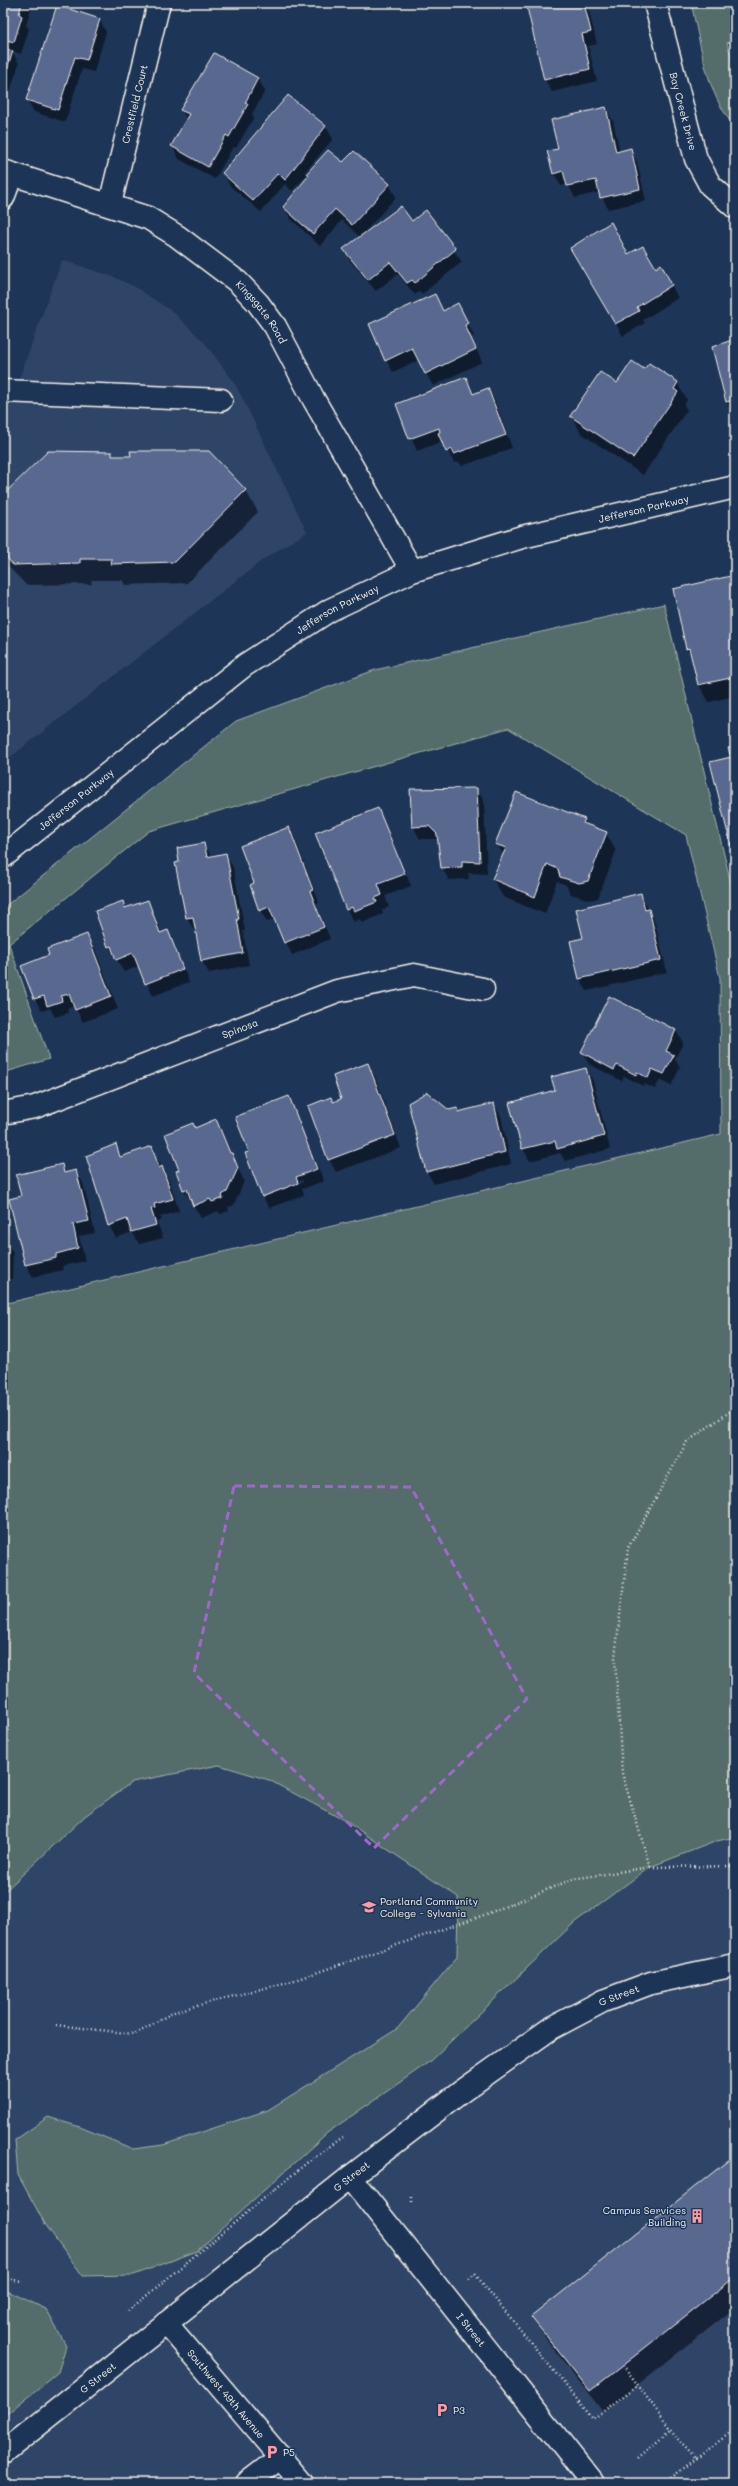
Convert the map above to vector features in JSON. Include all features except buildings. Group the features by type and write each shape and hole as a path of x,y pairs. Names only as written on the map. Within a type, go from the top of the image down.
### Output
{"street":[{"name":"Crestfield Court","path":"110,204 160,3"},
{"name":"Bay Creek Drive","path":"655,3 696,159 710,185 735,206"},
{"name":"Kingsgate Road","path":"7,173 88,200 110,204 148,218 177,236 238,282 258,303 275,326 314,400 412,571"},
{"path":"3,198 7,173"},
{"path":"3,391 221,400"},
{"name":"Jefferson Parkway","path":"3,857 245,665 330,610 412,571 522,537 735,487"},
{"name":"Spinosa","path":"3,1113 35,1106 337,991 414,975 483,989"},
{"name":"G Street","path":"3,2453 350,2177 461,2092 550,2029 603,2001 651,1983 735,1965"},
{"name":"I Street","path":"350,2177 593,2483"},
{"name":"Southwest 49th Avenue","path":"166,2323 302,2483"},
{"path":"247,2483 281,2457"}],"path":[{"path":"650,1867 622,1773 615,1657 628,1548 687,1442 735,1408"},
{"path":"56,2025 134,2034 176,2011 292,1981 484,1915 573,1879 650,1867 730,1866 735,1875"},
{"path":"128,2311 309,2161 343,2138"},
{"path":"412,2197 412,2209"},
{"path":"466,2281 475,2274 593,2418 638,2385"},
{"path":"3,2278 23,2281"},
{"path":"623,2365 671,2429 696,2459"},
{"path":"638,2457 671,2429"},
{"path":"656,2483 667,2481 735,2429"}],"highlighted area":[{"path":"234,1486 411,1487 527,1699 374,1848 194,1673"}],"shaded area":[{"path":"62,260 114,277 135,287 173,312 204,342 232,379 243,399 307,532 264,559 3,763 3,412 20,376"},
{"name":"Portland Community College - Sylvania","path":"735,1142 735,2483 3,2483 3,1332"}],"green space":[{"path":"691,3 735,3 735,40 727,43 735,69 735,127 717,100 711,84"},
{"path":"664,604 735,900 735,1837 717,1841 650,1867 575,1922 429,2062 327,2133 197,2251 134,2275 83,2276 45,2224 18,2175 15,2140 48,2117 80,2127 133,2149 163,2145 268,2110 397,2029 457,1957 458,1897 347,1822 269,1780 219,1765 132,1782 85,1816 3,1893 3,1304 721,1134 720,978 686,835 508,728 149,831 9,944 49,1059 3,1073 3,908 236,721 375,670"},
{"path":"3,2289 46,2309 66,2346 58,2372 3,2417"}],"place":[{"name":"Portland Community College - Sylvania","path":"369,1907"},
{"name":"Campus Services Building","path":"697,2216"},
{"name":"P3","path":"442,2410"},
{"name":"P5","path":"272,2452"}]}
